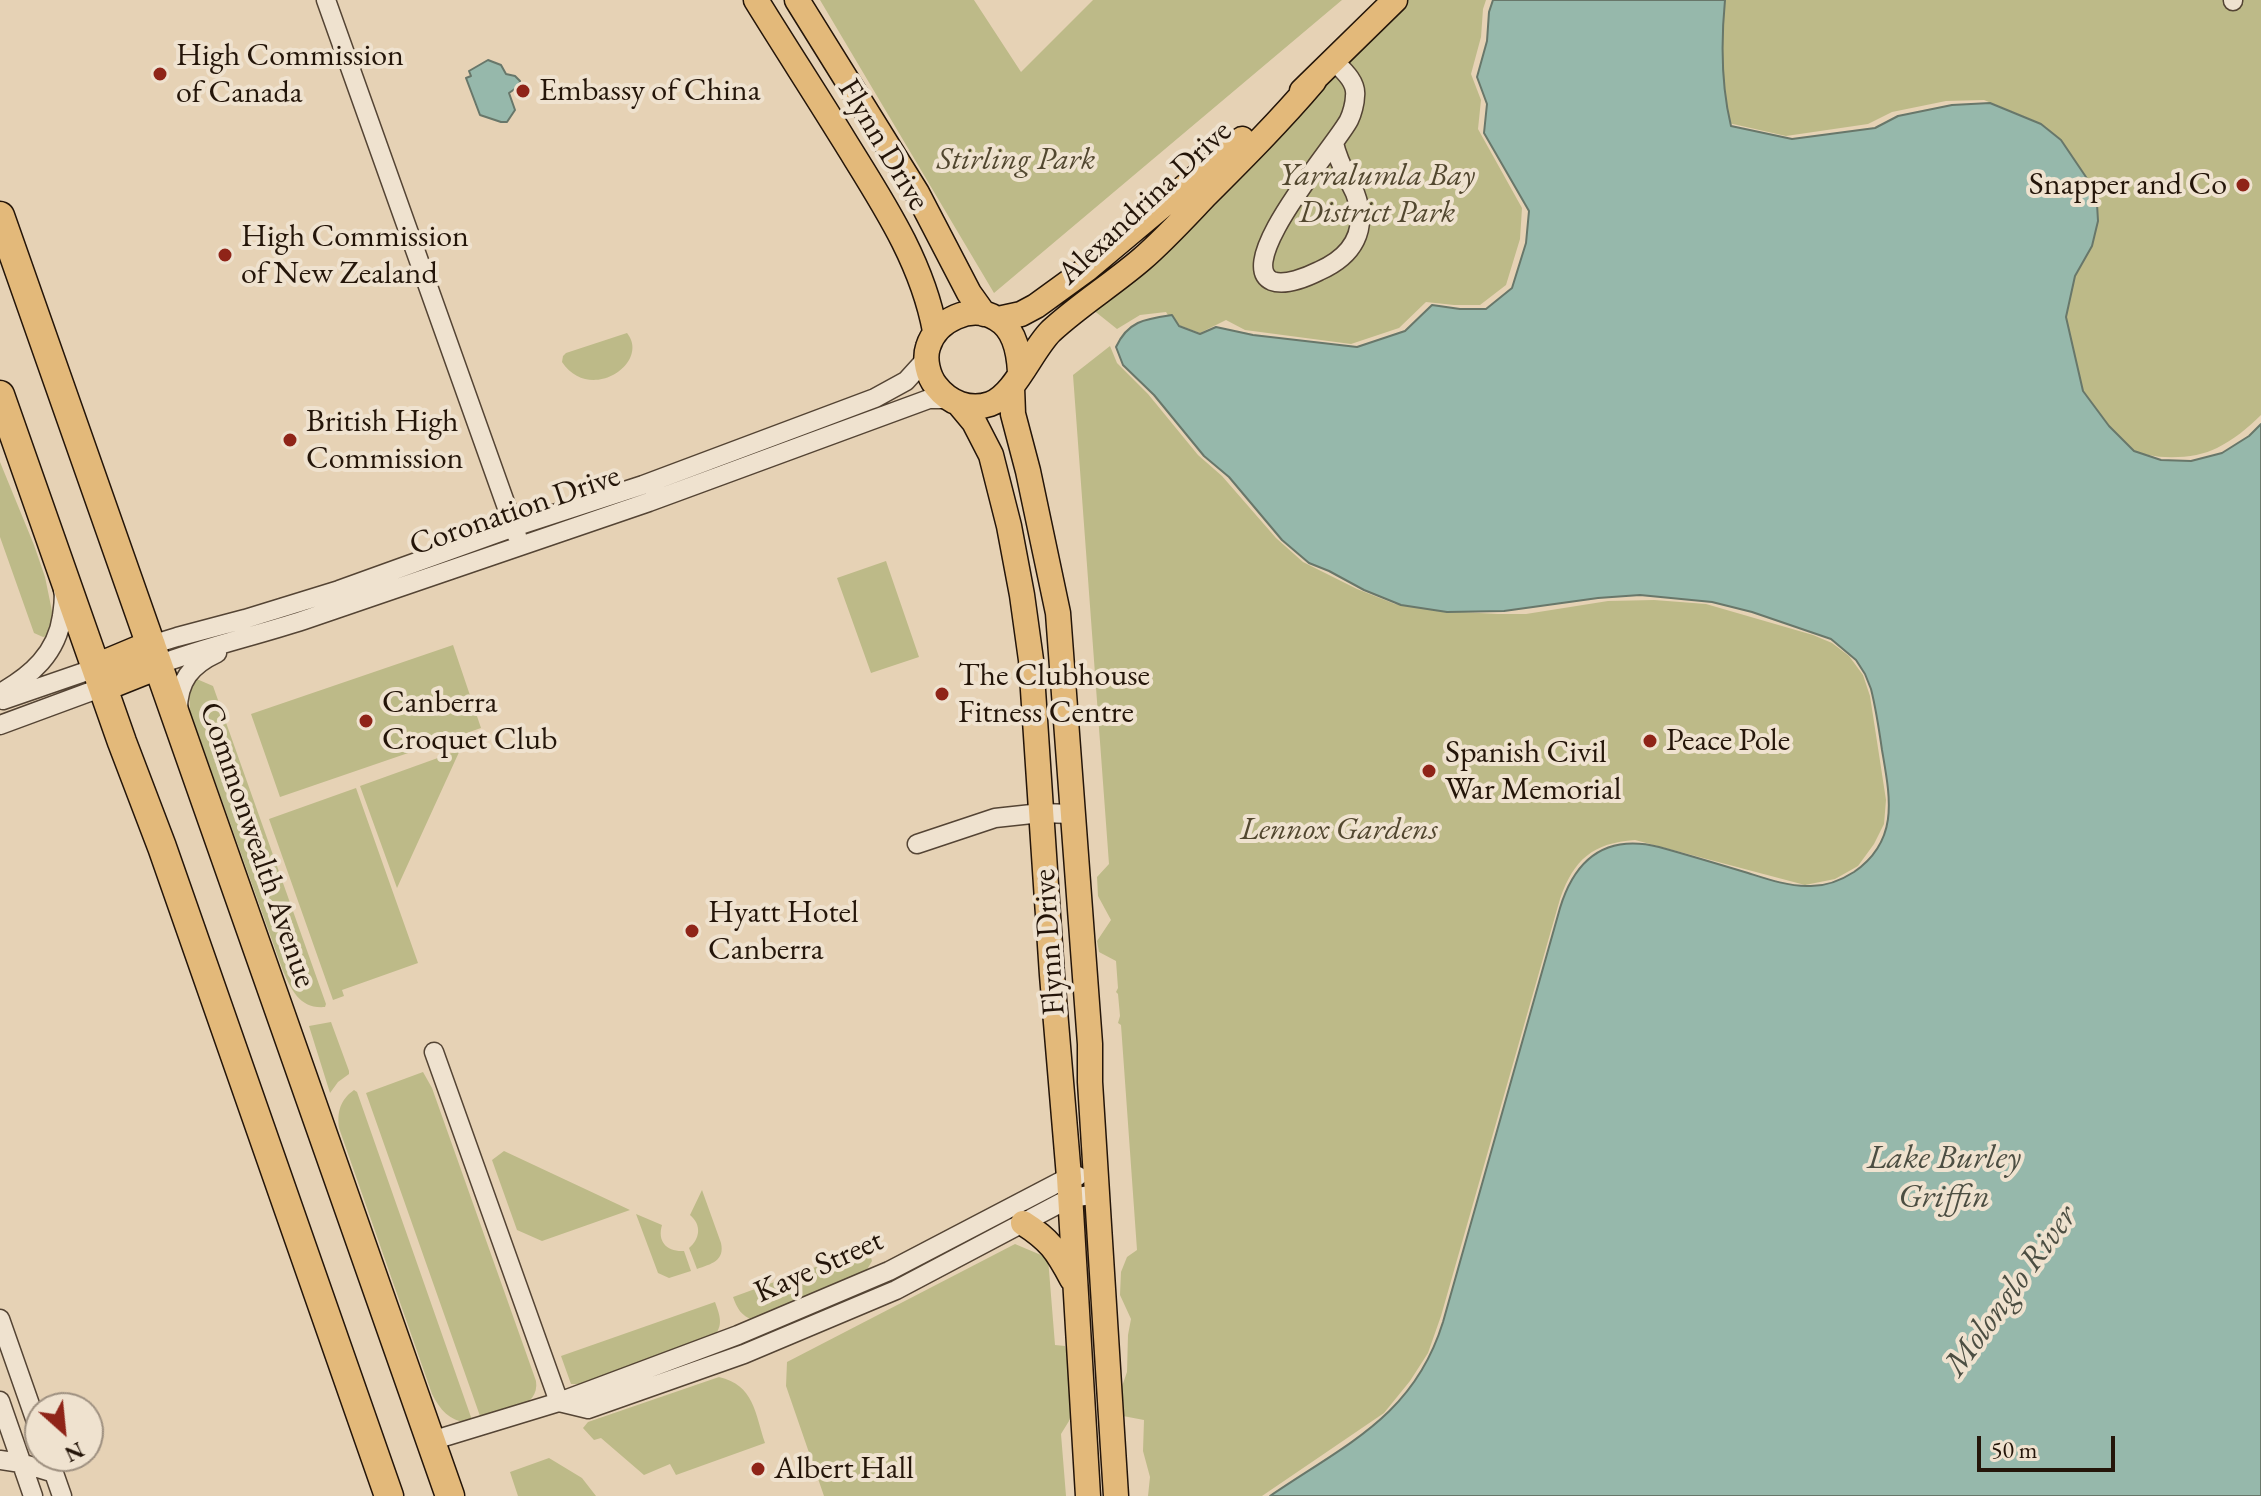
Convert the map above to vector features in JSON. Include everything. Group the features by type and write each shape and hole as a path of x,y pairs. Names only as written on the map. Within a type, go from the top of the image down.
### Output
{"highway":[{"name":"Commonwealth Avenue","path":"0,216 450,1496"},
{"path":"0,395 389,1496"},
{"name":"Coronation Drive","path":"100,678 154,655"}],"main road":[{"name":"Flynn Drive","path":"756,0 884,203 922,278 935,331"},
{"name":"Flynn Drive","path":"797,0 917,193 964,283 991,317"},
{"name":"Alexandrina Drive","path":"1016,380 1053,330 1143,259 1395,0"},
{"name":"Alexandrina Drive","path":"991,317 1021,314 1087,269 1314,81"},
{"path":"971,313 991,317 1015,342 1019,355 1016,380 1000,399 988,405 974,407 953,401 935,385 926,359 935,331 956,317 971,313"},
{"name":"Flynn Drive","path":"1016,380 1013,414 1058,613 1090,1044 1116,1496"},
{"name":"Flynn Drive","path":"953,401 974,422 991,455 1009,526 1031,660 1088,1496"},
{"path":"1062,1083 1090,1082"},
{"path":"1023,1223 1045,1237 1059,1254 1075,1284"}],"street":[{"path":"326,0 517,536"},
{"path":"1334,61 1347,73 1356,93 1349,119 1290,202 1267,248 1263,270 1274,282 1286,282 1337,262 1353,246 1361,231 1356,196 1337,159 1334,143"},
{"name":"Coronation Drive","path":"154,655 189,653 252,637 517,536 875,398 906,381 926,359"},
{"name":"Coronation Drive","path":"154,655 295,604 517,536 649,502 929,399 953,401"},
{"path":"0,693 36,668 48,656 57,636 64,597 54,549"},
{"path":"178,722 178,696 190,672 211,655 252,637"},
{"path":"0,700 100,678"},
{"path":"0,725 100,678"},
{"path":"917,844 995,818 1041,813 1072,814"},
{"path":"434,1052 559,1402"},
{"name":"Kaye Street","path":"431,1441 559,1402 738,1335 889,1271 1069,1188 1097,1184"},
{"name":"Kaye Street","path":"559,1402 588,1409 744,1354 896,1290 1023,1223 1069,1188"},
{"path":"0,1319 26,1392"},
{"path":"0,1401 33,1496"},
{"path":"0,1460 24,1463"},
{"path":"54,1472 62,1496"}],"green space":[{"name":"Stirling Park","path":"820,0 974,0 1021,72 1093,0 1342,0 994,293"},
{"name":"Yarralumla Bay District Park","path":"1406,0 1486,0 1481,37 1471,74 1481,100 1478,129 1522,208 1520,239 1506,285 1480,305 1426,302 1399,328 1351,344 1245,330 1226,320 1200,333 1173,323 1166,312 1140,315 1117,329 1092,309"},
{"path":"1718,0 2261,0 2261,415 2229,441 2196,455 2159,457 2127,447 2085,400 2068,362 2055,137 2035,121 1984,100 1946,101 1892,112 1868,124 1786,136 1724,122"},
{"path":"627,333 632,345 631,356 614,374 601,379 587,379 574,374 562,362 566,353"},
{"name":"Lennox Gardens","path":"1110,346 1117,363 1276,538 1303,562 1357,589 1395,604 1441,611 1498,614 1526,614 1608,601 1654,600 1706,604 1832,643 1849,656 1863,675 1870,696 1886,800 1884,824 1874,844 1858,866 1835,879 1805,885 1635,840 1597,849 1579,864 1560,899 1428,1353 1384,1413 1262,1496 1148,1496 1150,1477 1143,1451 1144,1420 1123,1416 1119,1395 1127,1372 1131,1319 1120,1295 1121,1272 1127,1257 1137,1250 1121,1025 1118,1023 1116,961 1099,952 1097,941 1111,920 1098,896 1097,877 1109,864 1073,375"},
{"path":"0,462 45,577 53,616 48,636 34,633 0,537"},
{"path":"886,561 919,657 871,673 837,578"},
{"name":"Canberra Croquet Club","path":"453,645 481,728 280,797 251,714"},
{"path":"192,677 213,686 325,1007 303,1002 283,971 190,711"},
{"path":"460,750 397,888 360,786"},
{"path":"356,788 418,963 342,990 344,996 333,1000 269,819"},
{"path":"331,1022 349,1074 330,1093 309,1026"},
{"path":"423,1072 432,1088 536,1381 536,1390 526,1403 510,1412 483,1420 366,1093"},
{"path":"354,1090 472,1420 467,1423 446,1413 432,1394 339,1128 340,1107"},
{"path":"504,1151 630,1210 542,1241 517,1230 492,1160"},
{"path":"702,1190 722,1249 716,1261 697,1269 689,1248 697,1236 698,1227 690,1215"},
{"path":"636,1214 662,1225 662,1241 668,1248 684,1251 691,1271 669,1278 658,1273"},
{"path":"1015,1244 1048,1258 1055,1345 1065,1346 1078,1394 1061,1434 1066,1496 824,1496 786,1386 787,1362"},
{"path":"868,1248 872,1261 865,1273 753,1320 736,1305 733,1297"},
{"path":"715,1302 720,1325 713,1337 586,1384 571,1384 561,1356"},
{"name":"Albert Hall","path":"719,1377 740,1386 746,1393 765,1443 676,1475 670,1464 644,1475 601,1438 594,1440 583,1428 588,1422"},
{"path":"549,1458 582,1478 596,1496 518,1496 510,1472"}],"water":[{"name":"Lake Burley Griffin","path":"1493,0 1725,0 1723,63 1731,126 1792,139 1875,128 1898,116 1952,105 1990,103 2041,124 2061,140 2086,177 2097,204 2098,221 2092,246 2075,276 2066,317 2083,391 2109,426 2134,451 2161,460 2191,461 2222,453 2249,436 2261,424 2261,1496 1270,1496 1374,1425 1396,1405 1430,1354 1443,1322 1560,908 1574,876 1584,864 1608,848 1640,844 1777,882 1820,886 1849,875 1869,859 1879,846 1888,817 1887,784 1871,689 1856,660 1831,639 1712,602 1640,595 1504,611 1447,612 1401,605 1309,563 1282,540 1229,477 1204,456 1154,395 1123,365 1116,347 1121,338 1138,323 1154,318 1172,315 1179,326 1200,334 1216,327 1253,335 1357,347 1405,331 1432,305 1486,309 1512,288 1526,243 1529,211 1484,133 1487,104 1477,77 1487,41"},
{"path":"488,60 501,65 506,74 520,81 519,86 509,93 515,110 507,122 480,115 466,78 471,76 469,71"}],"place":[{"name":"High Commission of Canada","path":"160,74"},
{"name":"Embassy of China","path":"523,91"},
{"name":"Snapper and Co","path":"2243,185"},
{"name":"High Commission of New Zealand","path":"225,255"},
{"name":"British High Commission","path":"290,440"},
{"name":"The Clubhouse Fitness Centre","path":"942,694"},
{"name":"Canberra Croquet Club","path":"366,721"},
{"name":"Peace Pole","path":"1650,741"},
{"name":"Spanish Civil War Memorial","path":"1429,771"},
{"name":"Hyatt Hotel Canberra","path":"692,931"},
{"name":"Albert Hall","path":"758,1469"}],"water label":[{"name":"Molonglo River","path":"2011,1291"}]}
